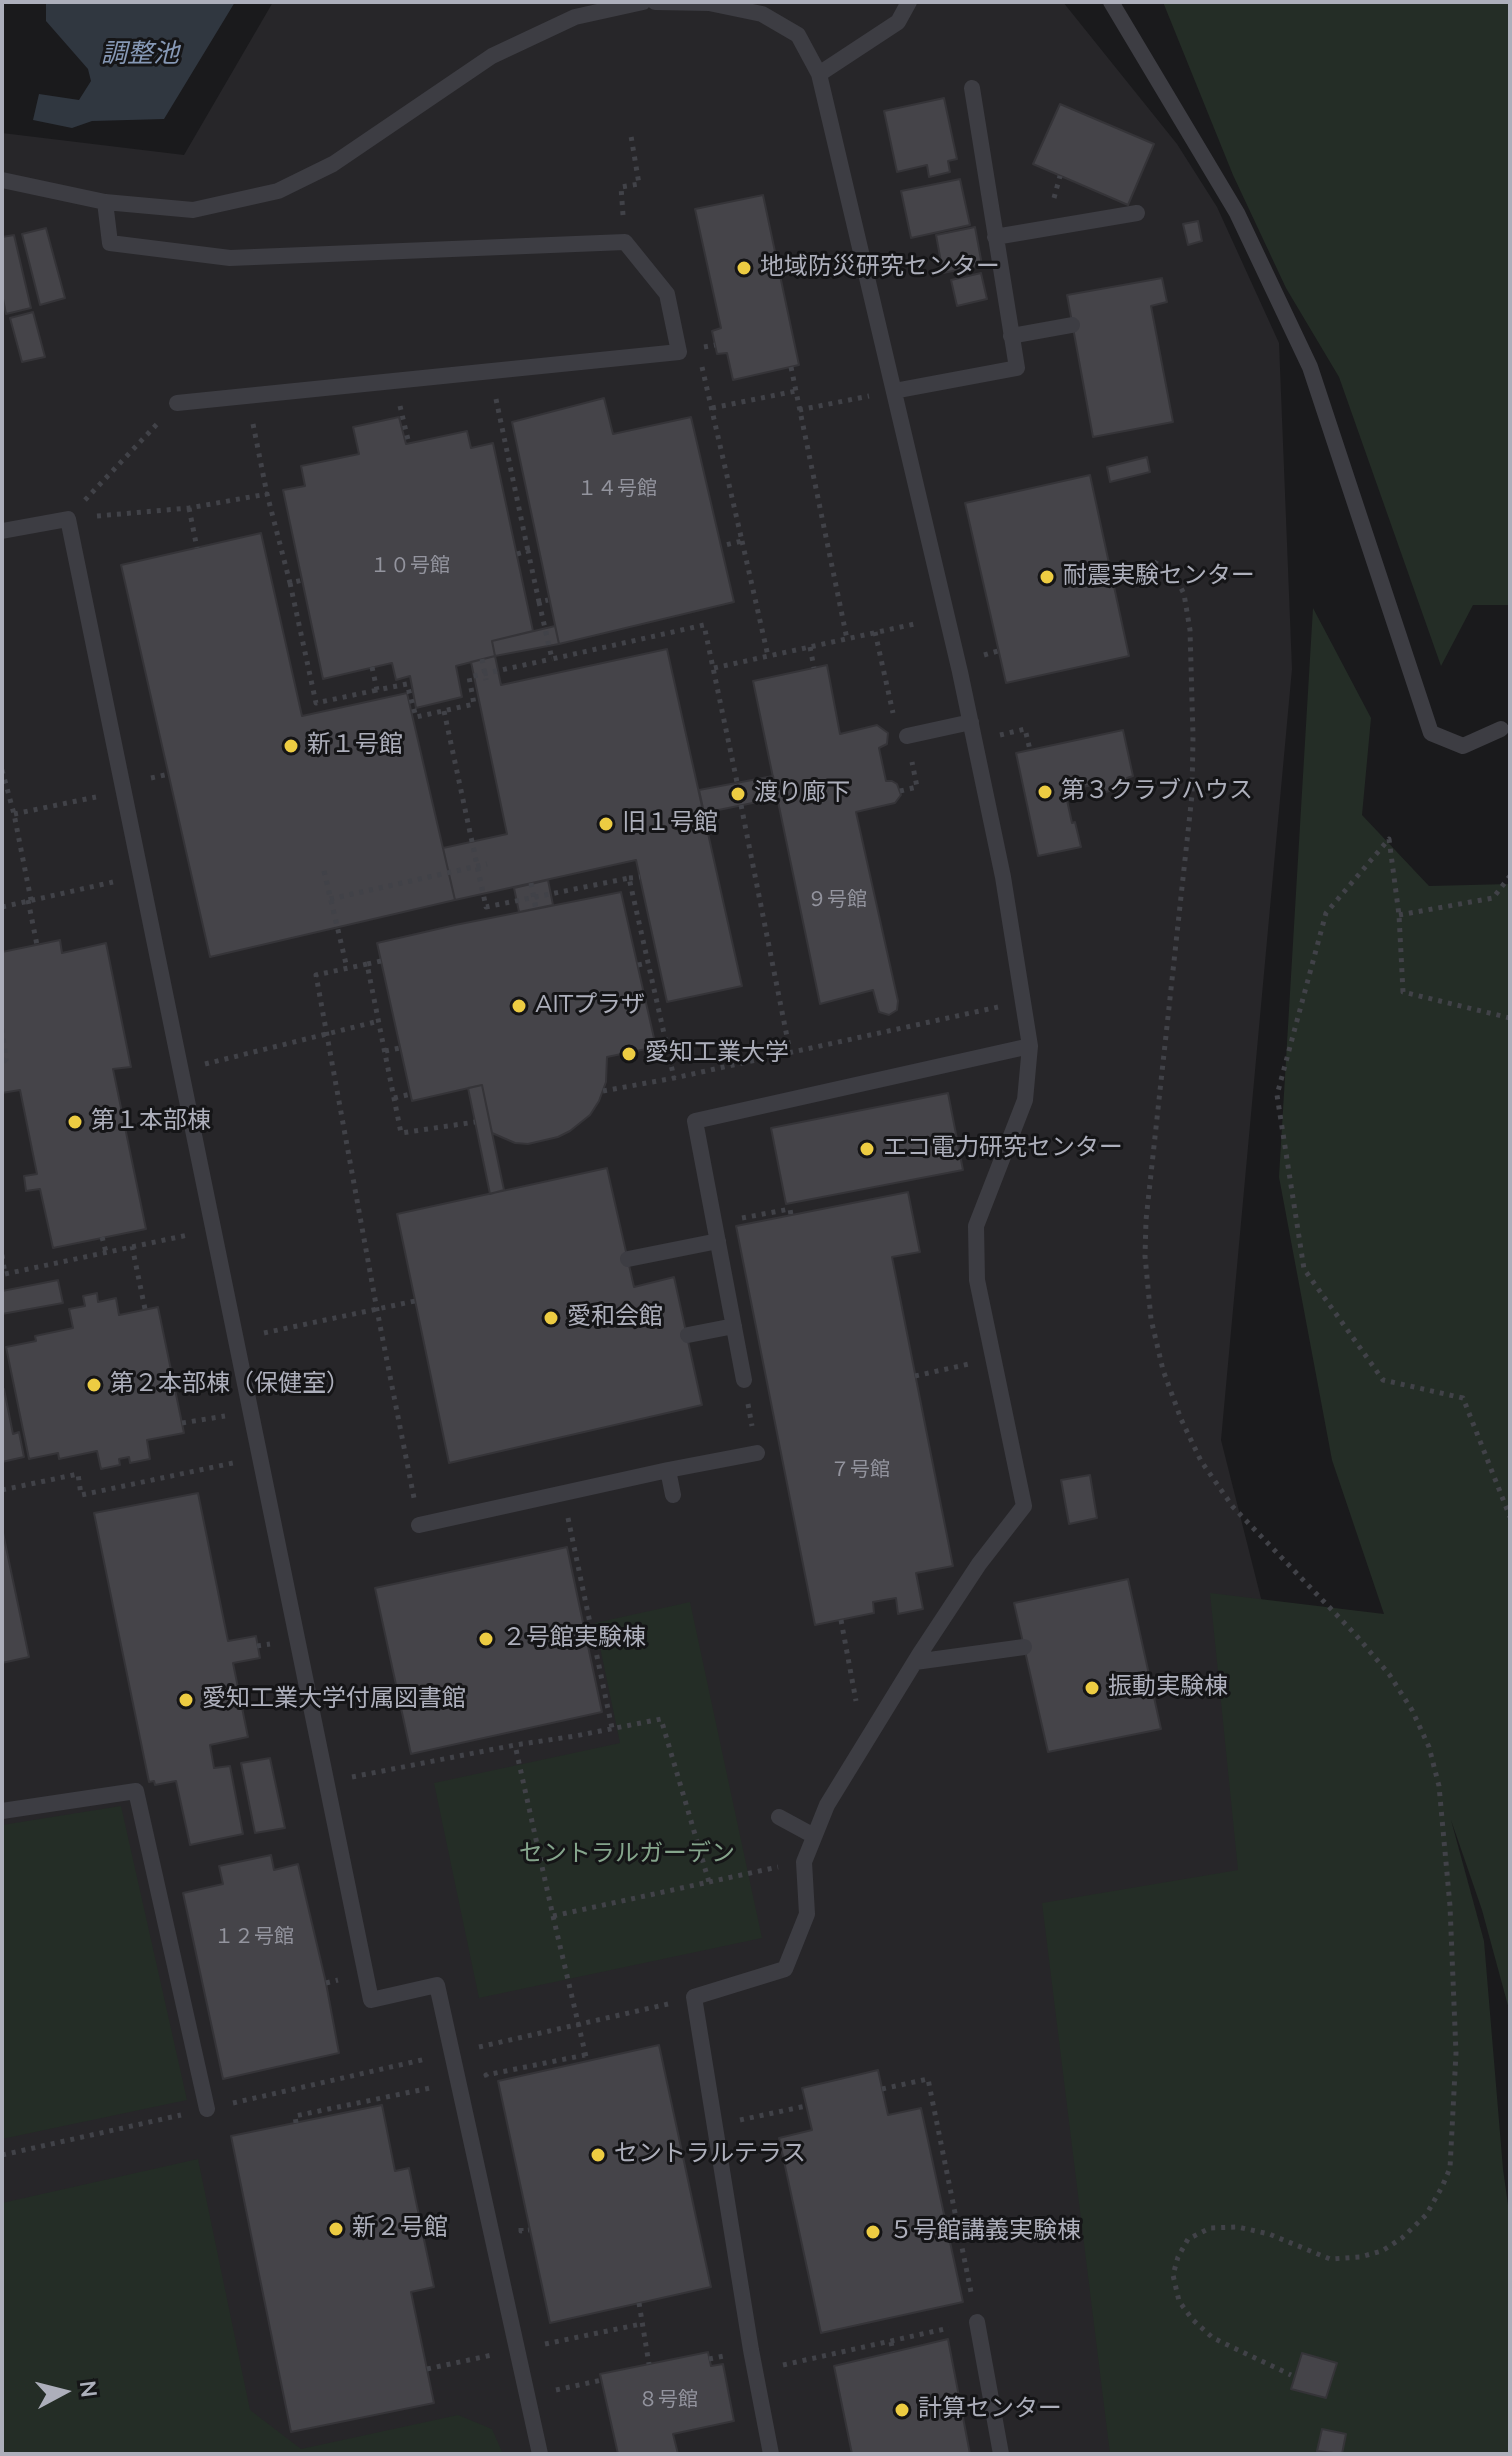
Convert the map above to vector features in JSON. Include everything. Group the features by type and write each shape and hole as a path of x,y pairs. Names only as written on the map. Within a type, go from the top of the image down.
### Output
{"lane":[{"path":"2,180 105,202 193,210 278,191 333,164 492,56 575,17 643,2"},
{"path":"655,2 709,3 762,14 798,35 819,74 971,722 1003,877 1030,1046 1025,1100 976,1226 977,1280 1024,1506 979,1564 827,1805 804,1862 807,1914 785,1969 694,1997 771,2454"},
{"path":"819,74 898,22 909,2"},
{"path":"1111,2 1237,213 1310,367 1431,733 1463,746 1501,729"},
{"path":"894,391 1017,368 972,88"},
{"path":"105,202 110,243 230,258 625,242 667,294 679,352 177,403"},
{"path":"995,237 1137,213"},
{"path":"1011,336 1072,325"},
{"path":"2,531 68,519 371,2000 437,1985 540,2454"},
{"path":"907,736 971,722"},
{"path":"744,1380 695,1121 1030,1046"},
{"path":"628,1259 718,1241"},
{"path":"688,1335 734,1326"},
{"path":"419,1525 757,1453"},
{"path":"668,1470 673,1495"},
{"path":"915,1662 1024,1647"},
{"path":"2,1811 136,1791 207,2109"},
{"path":"779,1817 814,1836"},
{"path":"977,2322 1001,2454"}],"path":[{"path":"625,242 621,187 639,184 631,136"},
{"path":"701,363 768,656"},
{"path":"791,367 847,639"},
{"path":"490,371 552,659"},
{"path":"394,381 409,444"},
{"path":"712,408 796,391"},
{"path":"248,395 267,494 316,703 407,684 414,718 474,704 469,677 485,677 704,625 737,782"},
{"path":"68,519 177,403"},
{"path":"799,410 831,404"},
{"path":"68,519 189,508 267,494"},
{"path":"189,508 197,548"},
{"path":"721,546 742,541"},
{"path":"517,554 528,551"},
{"path":"1154,562 1173,572 1184,594 1190,630 1193,736 1192,795 1146,1220 1145,1256 1151,1319 1163,1370 1201,1461 1233,1507 1355,1634 1389,1674 1412,1710 1429,1747 1439,1786 1450,1906 1456,2053 1450,2168 1426,2215 1402,2238 1382,2251 1360,2257 1330,2259 1269,2234 1238,2227 1210,2228 1188,2239 1178,2257 1173,2275 1179,2301 1192,2319 1213,2338 1291,2375"},
{"path":"290,583 303,580"},
{"path":"539,602 548,600"},
{"path":"714,668 947,616"},
{"path":"875,632 894,719"},
{"path":"810,647 814,668"},
{"path":"482,659 485,677"},
{"path":"372,667 377,690"},
{"path":"444,711 486,907 640,877"},
{"path":"974,740 1025,729 1030,750"},
{"path":"2,770 14,814 37,945"},
{"path":"14,814 124,790"},
{"path":"741,805 790,1052"},
{"path":"1510,1018 1403,992 1399,915 1389,839 1326,913 1277,1095 1304,1269 1383,1380 1463,1398 1510,1517"},
{"path":"330,899 487,864"},
{"path":"324,871 347,968"},
{"path":"1399,915 1493,898 1510,876"},
{"path":"2,907 141,877"},
{"path":"629,878 674,1078"},
{"path":"531,883 536,909"},
{"path":"381,961 316,975 419,1525"},
{"path":"638,965 647,963"},
{"path":"367,964 401,1133 475,1122"},
{"path":"603,1091 1023,1001"},
{"path":"181,1070 379,1021"},
{"path":"2,1029 6,1059 2,1063"},
{"path":"385,1051 400,1048"},
{"path":"394,1098 411,1094"},
{"path":"714,1223 790,1209 791,1215"},
{"path":"2,1255 4,1274 214,1229"},
{"path":"102,1237 106,1252"},
{"path":"132,1246 145,1309"},
{"path":"237,1339 415,1301"},
{"path":"915,1376 993,1359"},
{"path":"744,1380 757,1453"},
{"path":"182,1423 251,1411"},
{"path":"2,1490 78,1474 81,1495 261,1457"},
{"path":"563,1494 601,1690 612,1728"},
{"path":"841,1620 864,1745"},
{"path":"327,1782 661,1719 709,1882"},
{"path":"490,2091 486,2075 586,2058 515,1745"},
{"path":"553,1916 804,1862"},
{"path":"453,2053 694,1997"},
{"path":"755,2371 977,2322 928,2079 882,2089"},
{"path":"296,2123 295,2116 459,2083"},
{"path":"715,2125 806,2106"},
{"path":"518,2216 521,2231 529,2230"},
{"path":"639,2303 649,2364"},
{"path":"427,2369 641,2324"},
{"path":"891,2342 893,2352"},
{"path":"528,2395 602,2380"}],"shaded area":[{"name":"愛知工業大学","path":"273,2 1063,2 1177,144 1217,207 1279,343 1292,669 1221,1440 1477,2454 2,2454 2,133 184,155"}],"green space":[{"path":"1163,2 1510,2 1510,605 1473,605 1441,666 1339,377 1286,288 1233,175"},
{"path":"1313,608 1371,718 1362,815 1429,886 1510,884 1510,2013 1482,1910 1451,1820 1484,1941 1510,2219 1510,2454 1110,2454 1042,1903 1238,1870 1210,1593 1384,1614 1332,1460 1279,1177"},
{"name":"セントラルガーデン","path":"690,1602 762,1938 479,1998 434,1783 620,1743 595,1623"},
{"path":"121,1806 187,2100 2,2139 2,1825"},
{"path":"198,2159 250,2410 301,2449 458,2415 492,2429 503,2454 2,2454 2,2203"}],"water":[{"name":"調整池","path":"46,2 235,2 164,119 92,121 72,128 33,120 39,94 79,100 91,81 88,69 46,21"}],"building":[{"path":"944,98 957,159 948,161 950,172 929,177 927,165 897,172 884,111"},
{"path":"1060,104 1154,144 1128,205 1033,164"},
{"path":"960,179 970,225 911,238 901,191"},
{"name":"地域防災研究センター","path":"763,195 799,365 733,380 727,353 717,354 715,345 712,331 721,328 695,209"},
{"path":"1198,221 1202,241 1188,245 1183,224"},
{"path":"975,227 982,265 943,273 936,235"},
{"path":"46,228 65,298 40,305 22,234"},
{"path":"14,235 31,308 6,314 2,294 2,237"},
{"path":"981,273 987,299 957,306 951,280"},
{"path":"1162,278 1167,302 1151,306 1173,422 1093,437 1067,295"},
{"path":"33,312 45,357 22,362 10,318"},
{"path":"604,398 613,434 691,417 734,602 559,644 512,422"},
{"path":"399,417 406,444 467,431 471,448 493,443 533,631 492,641 495,656 456,666 462,697 416,708 410,676 396,680 392,663 323,679 283,490 305,486 301,466 359,454 353,427"},
{"path":"1147,457 1150,472 1110,482 1107,467"},
{"name":"耐震実験センター","path":"1090,475 1129,656 1006,683 965,503"},
{"name":"新１号館","path":"261,533 302,716 407,693 455,900 210,957 121,565"},
{"path":"555,626 559,644 495,656 492,641"},
{"name":"旧１号館","path":"667,649 742,986 667,1002 636,860 455,900 443,848 507,834 471,662 495,656 501,685"},
{"path":"827,665 840,734 877,725 888,733 887,744 879,748 886,781 897,784 901,795 895,803 856,812 898,1001 897,1010 889,1015 879,1012 873,990 820,1004 753,681"},
{"name":"第３クラブハウス","path":"1123,730 1133,776 1127,778 1129,786 1098,794 1096,784 1065,791 1081,847 1038,856 1016,753"},
{"name":"渡り廊下","path":"773,776 777,798 704,813 699,790"},
{"path":"548,880 553,905 519,912 514,888"},
{"name":"AITプラザ","path":"621,892 656,1047 607,1057 606,1082 590,1115 558,1137 528,1144 515,1143 492,1133 482,1085 412,1101 377,943"},
{"name":"第１本部棟","path":"60,940 62,953 106,943 131,1067 113,1069 146,1229 53,1248 40,1189 26,1191 24,1176 37,1174 20,1090 2,1093 2,952"},
{"path":"482,1085 504,1190 490,1194 468,1088"},
{"name":"エコ電力研究センター","path":"948,1093 963,1170 786,1204 771,1128"},
{"name":"愛和会館","path":"607,1168 634,1287 674,1277 702,1405 449,1463 397,1214"},
{"path":"908,1192 920,1252 892,1257 953,1566 916,1573 923,1609 898,1614 896,1598 873,1602 874,1613 815,1625 736,1226"},
{"path":"58,1280 63,1303 2,1314 2,1291"},
{"name":"第２本部棟（保健室）","path":"97,1293 98,1302 116,1298 119,1315 158,1307 184,1433 147,1440 150,1459 130,1463 129,1457 119,1459 120,1465 101,1469 97,1451 59,1459 58,1453 29,1459 6,1347 36,1341 35,1336 73,1328 69,1309 85,1306 83,1296"},
{"path":"2,1389 13,1434 19,1432 24,1457 2,1462"},
{"path":"1090,1475 1097,1518 1069,1524 1061,1480"},
{"name":"愛知工業大学付属図書館","path":"198,1493 228,1641 256,1636 260,1658 233,1663 248,1737 210,1745 214,1768 230,1766 243,1834 190,1845 176,1781 155,1785 154,1781 149,1782 94,1513"},
{"path":"2,1528 29,1657 2,1663"},
{"name":"２号館実験棟","path":"567,1547 602,1712 411,1754 375,1588"},
{"name":"振動実験棟","path":"1128,1579 1161,1729 1048,1752 1014,1603"},
{"path":"270,1758 285,1828 255,1833 241,1763"},
{"path":"271,1855 274,1870 298,1864 339,2053 223,2079 183,1893 223,1884 219,1866"},
{"name":"セントラルテラス","path":"659,2045 711,2287 550,2323 498,2081"},
{"name":"５号館講義実験棟","path":"878,2070 888,2115 921,2108 963,2302 821,2333 779,2138 812,2130 802,2088"},
{"name":"新２号館","path":"382,2105 395,2171 409,2168 434,2287 411,2292 434,2403 291,2432 231,2136"},
{"name":"計算センター","path":"948,2339 970,2454 852,2454 834,2366"},
{"path":"708,2352 711,2366 723,2364 734,2421 673,2434 678,2454 618,2454 600,2374"},
{"path":"1302,2353 1337,2363 1326,2398 1291,2389"},
{"path":"1322,2429 1346,2434 1342,2454 1317,2451"}],"place":[{"name":"地域防災研究センター","path":"744,268"},
{"name":"耐震実験センター","path":"1047,577"},
{"name":"新１号館","path":"291,746"},
{"name":"第３クラブハウス","path":"1045,792"},
{"name":"渡り廊下","path":"738,794"},
{"name":"旧１号館","path":"606,824"},
{"name":"AITプラザ","path":"519,1006"},
{"name":"愛知工業大学","path":"629,1054"},
{"name":"第１本部棟","path":"75,1122"},
{"name":"エコ電力研究センター","path":"867,1149"},
{"name":"愛和会館","path":"551,1318"},
{"name":"第２本部棟（保健室）","path":"94,1385"},
{"name":"２号館実験棟","path":"486,1639"},
{"name":"振動実験棟","path":"1092,1688"},
{"name":"愛知工業大学付属図書館","path":"186,1700"},
{"name":"セントラルテラス","path":"598,2155"},
{"name":"新２号館","path":"336,2229"},
{"name":"５号館講義実験棟","path":"873,2232"},
{"name":"計算センター","path":"902,2410"}]}
